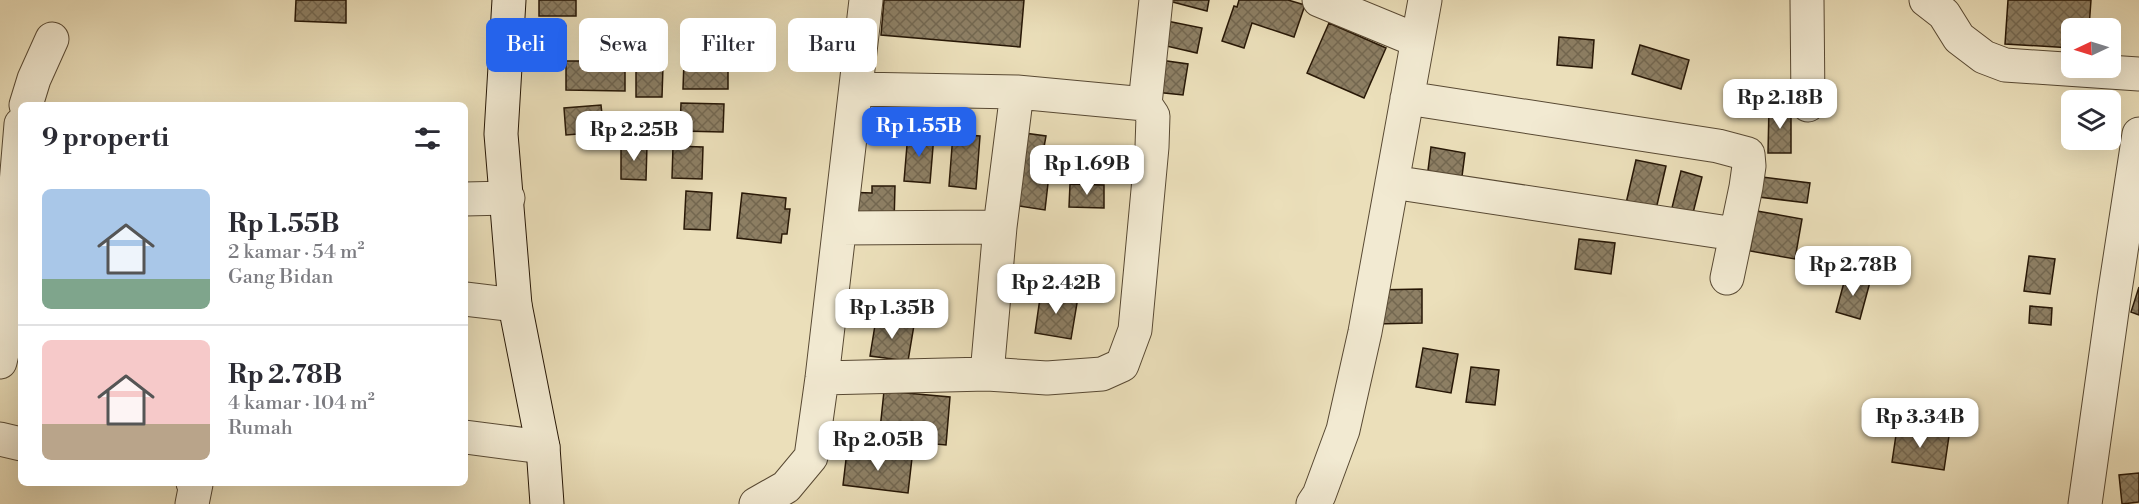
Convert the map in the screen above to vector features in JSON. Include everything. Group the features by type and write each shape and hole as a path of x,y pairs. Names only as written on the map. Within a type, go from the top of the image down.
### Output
{"street":[{"path":"509,0 501,134 515,305 543,447 547,504"},
{"path":"756,504 786,488 811,457 866,0"},
{"path":"822,378 987,374 1047,378 1102,374 1122,365 1135,330 1152,147 1153,116 1145,104 1156,0"},
{"path":"1319,0 1416,40"},
{"path":"1313,504 1319,495 1342,430 1365,332 1425,0"},
{"path":"1807,0 1808,105"},
{"path":"1926,0 1944,14 1959,38 1984,57 2005,65 2139,74"},
{"path":"27,102 34,79 52,39"},
{"path":"856,89 1017,92 1145,104"},
{"path":"987,374 1000,227 1017,92"},
{"path":"1407,98 1718,146 1748,154 1746,187 1727,278"},
{"path":"2085,504 2139,134"},
{"path":"0,362 18,160"},
{"path":"1392,182 1735,234"},
{"path":"468,199 508,198"},
{"path":"840,228 1000,227"},
{"path":"468,299 515,305"},
{"path":"468,437 543,447"},
{"path":"0,439 18,443"},
{"path":"192,504 195,486"}],"building":[{"path":"296,0 346,0 346,23 295,21"},
{"path":"539,0 576,0 576,16 539,16"},
{"path":"884,0 1024,0 1020,47 881,35"},
{"path":"1165,0 1209,0 1207,11"},
{"path":"1239,0 1288,0 1305,5 1294,37 1252,23 1244,48 1222,41 1234,6 1237,7"},
{"path":"2008,0 2091,0 2090,18 2061,18 2061,47 2005,44"},
{"path":"1167,21 1202,28 1197,53 1162,45"},
{"path":"1329,23 1386,48 1364,98 1307,73"},
{"path":"1559,37 1594,40 1592,68 1557,65"},
{"path":"1640,45 1689,60 1681,89 1632,74"},
{"path":"1160,60 1188,64 1183,95 1155,92"},
{"path":"567,61 579,61 579,72 625,72 625,91 566,90"},
{"path":"636,72 663,72 662,97 636,97"},
{"path":"684,72 728,72 728,89 683,89"},
{"path":"681,103 724,104 723,132 680,131"},
{"path":"601,105 604,132 566,135 564,108"},
{"path":"1769,107 1791,108 1791,153 1768,153"},
{"path":"1017,132 1046,136 1044,147 1052,148 1045,210 1006,204"},
{"path":"908,133 934,135 930,183 904,181"},
{"path":"953,134 980,136 976,189 949,186"},
{"path":"621,145 647,145 646,180 621,179"},
{"path":"673,146 703,147 702,179 672,178"},
{"path":"1431,147 1465,153 1461,184 1427,178"},
{"path":"1636,160 1666,166 1654,218 1624,212"},
{"path":"1681,171 1702,177 1691,221 1670,216"},
{"path":"1762,177 1810,183 1807,203 1759,197"},
{"path":"1070,184 1104,185 1104,208 1069,207"},
{"path":"872,186 895,186 894,224 844,223 845,192 872,193"},
{"path":"686,191 712,193 710,230 684,229"},
{"path":"742,193 786,198 785,209 790,209 787,234 782,234 781,243 737,238"},
{"path":"1757,211 1802,219 1795,259 1750,251"},
{"path":"1579,239 1615,243 1611,274 1575,269"},
{"path":"2029,256 2055,259 2050,294 2024,291"},
{"path":"1846,275 1870,282 1860,319 1836,312"},
{"path":"2139,287 2139,315 2131,312"},
{"path":"1422,289 1422,323 1374,324 1374,290"},
{"path":"1041,291 1078,297 1071,339 1035,333"},
{"path":"2030,306 2052,308 2051,325 2029,323"},
{"path":"876,319 914,325 908,361 870,356"},
{"path":"1423,348 1458,354 1451,393 1416,387"},
{"path":"1471,367 1499,370 1495,405 1466,402"},
{"path":"884,391 950,397 946,445 879,439"},
{"path":"1897,428 1949,436 1944,470 1892,462"},
{"path":"847,451 912,458 908,493 843,485"},
{"path":"2139,473 2139,502 2122,504 2119,475"}]}
